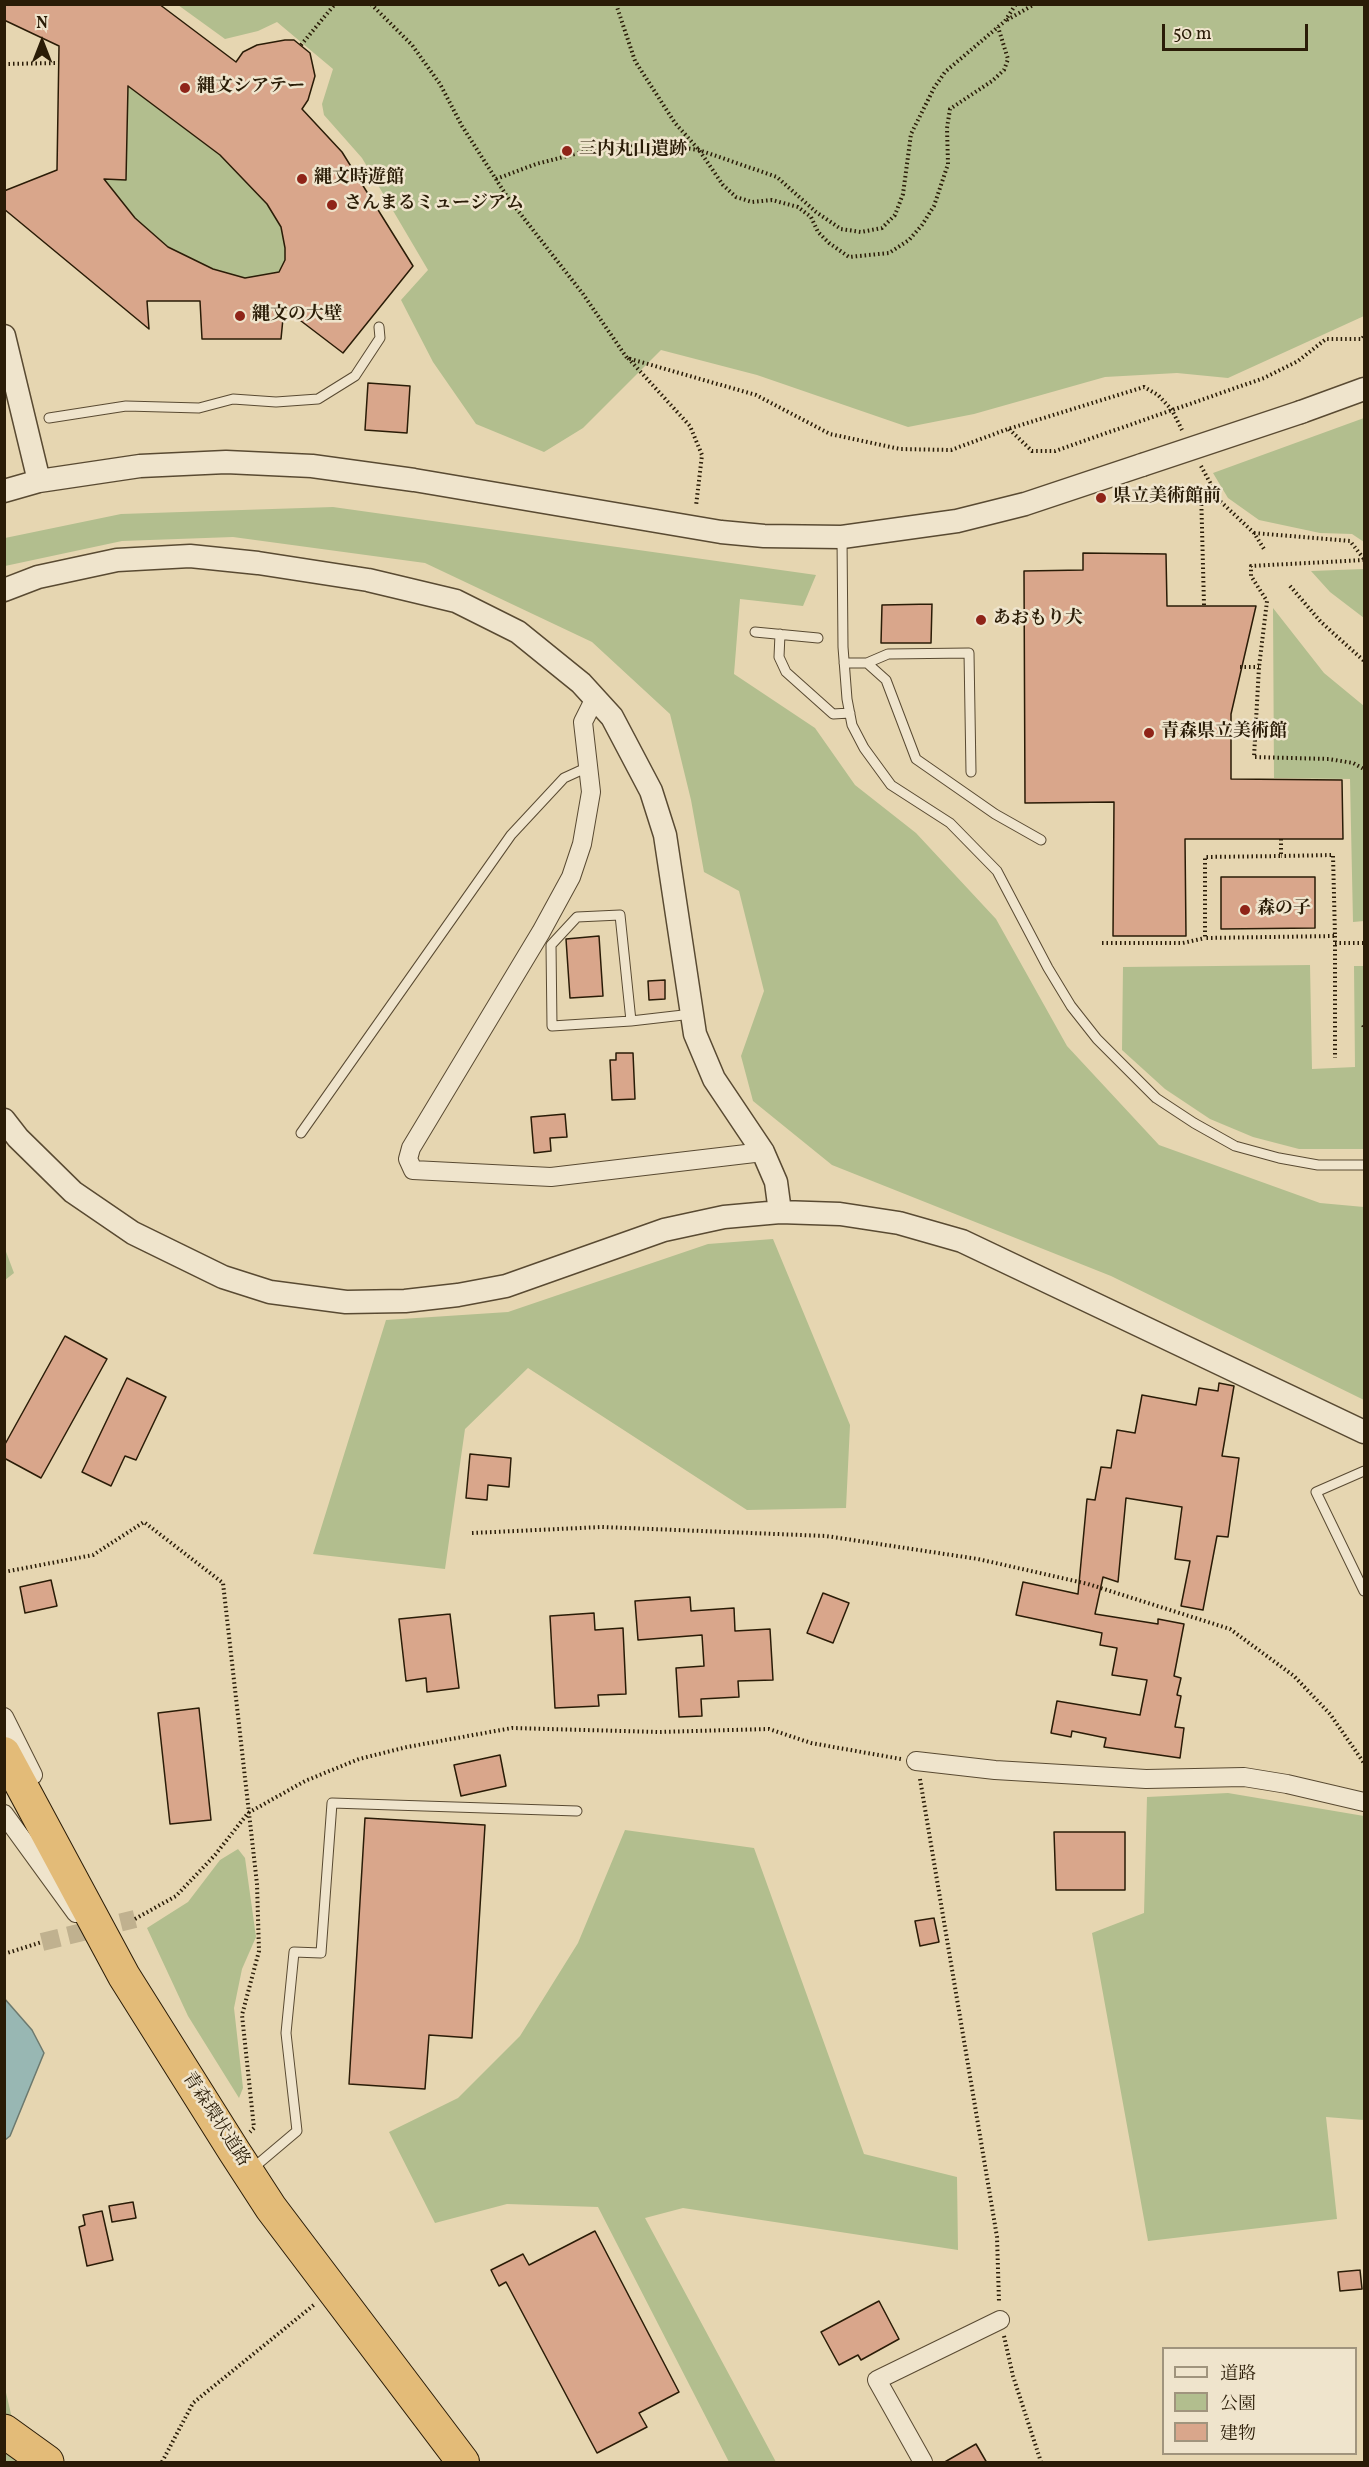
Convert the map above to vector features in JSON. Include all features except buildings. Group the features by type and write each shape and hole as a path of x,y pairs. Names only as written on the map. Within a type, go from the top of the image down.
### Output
{"highway":[{"name":"青森環状道路","path":"4,1754 124,1976 241,2162 332,2291 463,2463"},
{"path":"4,2432 46,2463"}],"street":[{"path":"4,336 39,481"},
{"path":"4,491 39,481 140,466 226,462 312,466 414,480 721,532 764,536 842,537 957,521 1025,504 1365,389"},
{"path":"4,590 38,577 117,560 190,556 258,563 368,580 456,601 518,632 581,683 612,717 651,791 665,835 694,1034 714,1079 763,1152 776,1182 780,1212"},
{"path":"595,698 583,722 591,792 582,844 571,877 542,932 411,1148 408,1159 413,1170 551,1177 763,1152"},
{"path":"4,1120 18,1138 73,1192 133,1233 184,1260 270,1292 346,1302 405,1301 458,1295 506,1286 664,1230 724,1217 780,1212 840,1214 899,1223 962,1240 1365,1432"},
{"path":"4,1717 57,1824 97,1928"},
{"path":"916,1761 995,1770 1146,1779 1244,1778 1287,1784 1365,1802"},
{"path":"4,1814 124,1976"},
{"path":"922,2463 877,2380 1000,2320"}],"lane":[{"path":"49,418 126,406 199,408 233,399 286,402 318,399 355,376 380,338 379,327"},
{"path":"842,537 844,663 852,725 864,748 891,785 950,823 997,871 1071,1006 1097,1039 1156,1098 1235,1146 1279,1158 1318,1165 1365,1165"},
{"path":"755,632 818,638"},
{"path":"780,634 779,657 786,672 833,714 850,713"},
{"path":"844,663 867,663 888,654 969,653 971,772"},
{"path":"867,663 886,680 916,759 995,814 1041,840"},
{"path":"301,1133 511,835 564,778 588,767"},
{"path":"631,1021 620,915 577,917 551,945 552,1026 631,1021 692,1014"},
{"path":"1365,1471 1316,1492 1365,1591"},
{"path":"241,2162 297,2132 286,2033 294,1952 321,1953 332,1803 577,1811"}],"path":[{"path":"301,45 334,4"},
{"path":"616,4 635,61 675,123 699,150 711,171 736,197 752,202 771,200 798,207 811,217 818,232 829,243 849,257 889,253 909,240 922,225 943,186 948,164 947,128 950,109 1004,70 1008,59 998,27"},
{"path":"1005,21 1016,4"},
{"path":"496,179 536,164 621,145 663,145 699,150 777,177 816,212 841,229 861,232 882,228 895,215 903,194 911,134 934,88 945,72 1005,21 1035,4"},
{"path":"373,5 411,45 440,84 496,179 583,294 627,358 690,426 702,455 696,506"},
{"path":"4,64 59,63"},
{"path":"1008,429 1032,451 1054,451 1264,378 1298,361 1326,339 1362,339 1365,336"},
{"path":"627,358 756,395 830,434 900,449 951,450 1008,429 1144,387 1158,395 1172,410 1187,438"},
{"path":"1197,457 1220,501 1254,533 1264,549"},
{"path":"1204,605 1201,490 1212,486"},
{"path":"1254,533 1350,541 1365,560"},
{"path":"1365,560 1251,566 1251,576 1267,601 1259,667 1254,757 1329,759 1365,769"},
{"path":"1290,586 1320,622 1365,661"},
{"path":"1240,667 1259,667"},
{"path":"1281,839 1281,856"},
{"path":"1205,938 1205,857 1333,855 1335,1058"},
{"path":"1102,943 1183,943 1205,938 1335,936"},
{"path":"1335,943 1365,943"},
{"path":"4,1572 93,1555 144,1522 223,1583 257,1884 259,1951 242,2014 254,2128 241,2162"},
{"path":"472,1533 602,1527 826,1536 978,1559 1088,1584 1230,1629 1294,1676 1330,1714 1365,1764"},
{"path":"135,1919 176,1896 215,1855 248,1813 305,1781 359,1759 407,1747 512,1728 658,1732 769,1729 811,1743 916,1761 997,2237 1000,2320 1013,2376 1041,2463"},
{"path":"4,1954 42,1942"},
{"path":"162,2463 194,2403 332,2291"}],"green space":[{"path":"178,5 1364,5 1364,316 1228,378 1177,373 1105,377 974,414 908,427 757,375 661,350 583,428 544,452 476,424 433,362 401,300 428,270 362,158 324,115 322,104 333,69 277,22 258,31 225,39"},
{"path":"128,86 220,155 267,204 281,227 285,248 285,260 279,272 245,278 213,269 168,247 135,218 104,179 126,179"},
{"path":"1364,418 1364,542 1352,534 1320,533 1259,520 1228,498 1213,473"},
{"path":"333,507 816,575 803,606 740,599 734,674 815,728 855,785 916,833 996,919 1067,1046 1159,1145 1320,1203 1364,1207 1364,1400 1111,1276 832,1165 753,1101 741,1056 764,991 739,891 704,872 691,800 670,714 592,642 425,563 233,537 122,541 5,566 5,538 121,514"},
{"path":"1364,569 1364,618 1330,592 1311,571"},
{"path":"1273,608 1324,673 1364,706 1364,921 1353,922 1350,779 1274,778"},
{"path":"1310,965 1312,1069 1355,1067 1354,966 1364,966 1364,1149 1299,1149 1253,1137 1210,1119 1165,1089 1122,1050 1123,967"},
{"path":"773,1239 850,1425 846,1508 747,1510 528,1368 465,1429 445,1569 313,1554 386,1320 508,1312 708,1244"},
{"path":"5,1249 14,1273 4,1280"},
{"path":"1228,1793 1364,1816 1364,2120 1326,2117 1337,2219 1148,2241 1092,1933 1144,1913 1147,1797"},
{"path":"625,1830 754,1848 864,2154 957,2177 958,2250 683,2208 645,2218 776,2462 729,2462 598,2207 507,2204 435,2223 389,2132 458,2098 520,2036 578,1943"},
{"path":"238,1849 245,1858 256,1937 242,1969 234,2008 243,2088 239,2098 188,2016 147,1928 188,1902 220,1860"},
{"path":"4,2384 18,2444 31,2462 5,2462"}],"water":[{"path":"4,1998 32,2030 44,2053 10,2136 5,2140"}],"tunnel":[{"path":"42,1942 135,1919"}],"place":[{"name":"縄文シアテー","path":"185,88"},
{"name":"三内丸山遺跡","path":"567,151"},
{"name":"縄文時遊館","path":"302,179"},
{"name":"さんまるミュージアム","path":"332,205"},
{"name":"縄文の大壁","path":"240,316"},
{"name":"県立美術館前","path":"1101,498"},
{"name":"あおもり犬","path":"981,620"},
{"name":"青森県立美術館","path":"1149,733"},
{"name":"森の子","path":"1245,910"}]}
